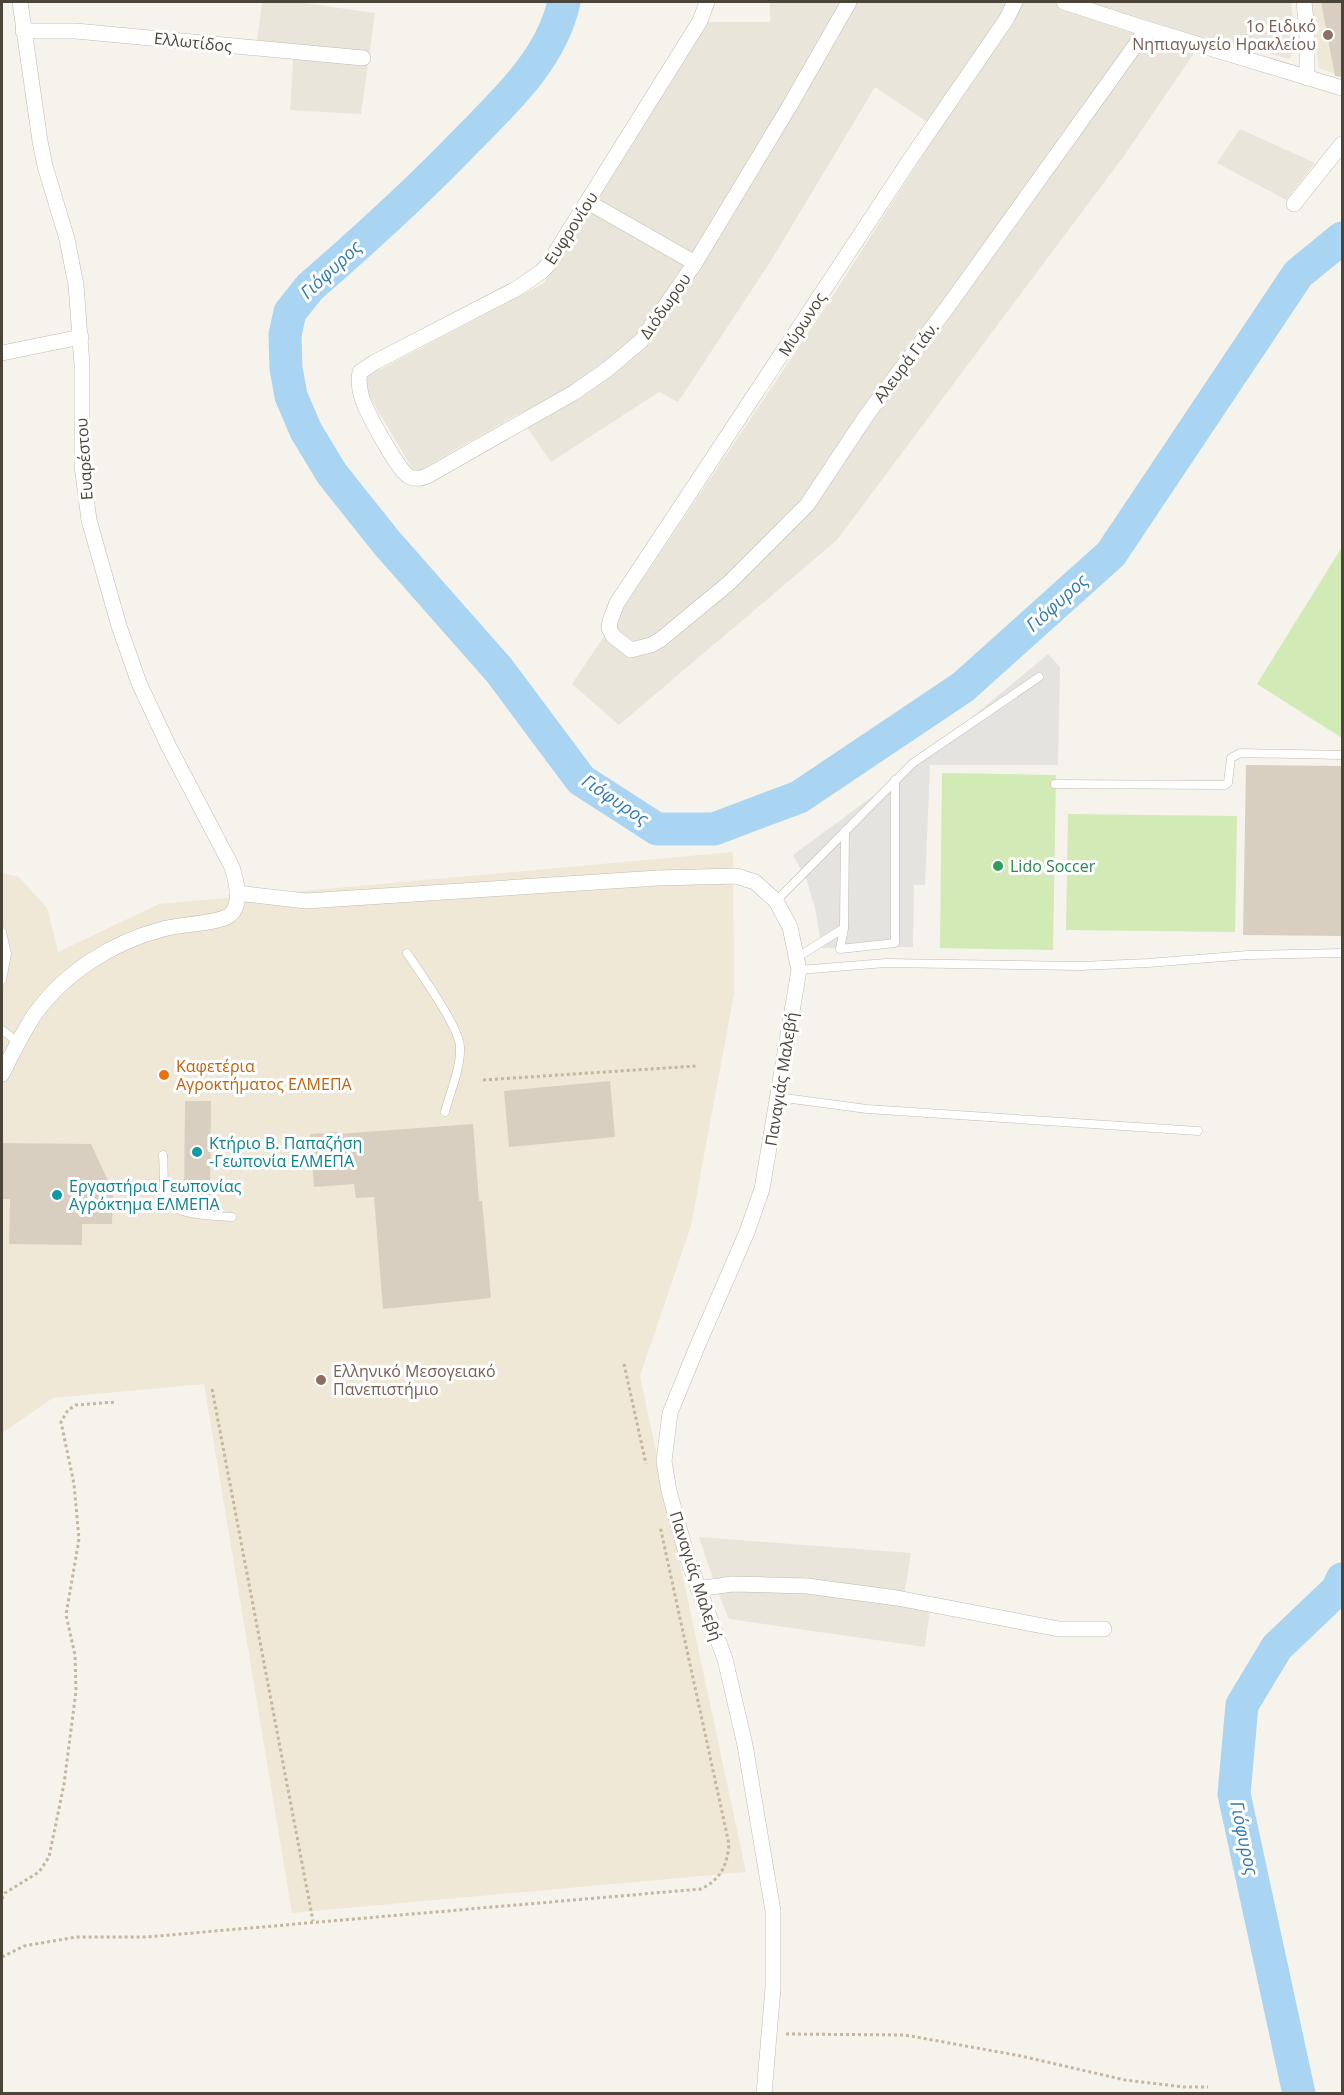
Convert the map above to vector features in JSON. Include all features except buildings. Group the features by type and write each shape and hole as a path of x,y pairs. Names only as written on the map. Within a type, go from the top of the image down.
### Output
{"street":[{"name":"Ευαρέστου","path":"20,2 43,158 73,268 81,337 81,445 83,482 89,520 111,601 139,683 226,855 235,876 237,893"},
{"name":"Ευφρονίου","path":"359,377 364,369 375,362 516,289 548,266 700,21 707,2"},
{"name":"Διόδωρου","path":"359,377 365,406 398,466 410,477 423,478 575,392 609,368 641,341 695,263 849,2"},
{"name":"Μύρωνος","path":"626,647 609,628 617,603 911,158 993,39 1015,2"},
{"path":"1064,2 1342,88"},
{"path":"1304,2 1307,30 1307,78"},
{"name":"Αλευρά Γιάν.","path":"626,647 636,650 646,648 660,640 729,583 807,505 866,416 949,305 1147,29"},
{"name":"Ελλωτίδος","path":"23,31 76,31 363,58"},
{"path":"1294,204 1342,144"},
{"path":"588,201 695,263"},
{"path":"2,353 81,337"},
{"name":"Παναγιάς Μαλεβή","path":"237,893 306,901 658,878 736,876 755,882 777,901 790,927 797,964 762,1189 747,1232 670,1413 664,1461 669,1491 688,1560 725,1659 745,1745 773,1911 773,1988 764,2094"},
{"path":"2,1074 34,1016 68,977 103,953 153,932 219,920 229,916 237,900 237,893"},
{"path":"698,1589 732,1584 807,1586 897,1598 1059,1629 1104,1629"}],"lane":[{"path":"777,901 913,763 1039,677"},
{"path":"1055,784 1225,785 1230,779 1231,758 1240,753 1342,755"},
{"path":"845,831 844,928 840,949 895,943 895,780"},
{"path":"797,964 844,928"},
{"path":"2,932 7,954 2,980"},
{"path":"407,953 453,1027 459,1041 459,1058 445,1112"},
{"path":"797,964 1080,966 1248,955 1342,953"},
{"path":"2,1030 18,1042"},
{"path":"777,1097 867,1108 1198,1131"},
{"path":"163,1155 165,1196 171,1206 181,1212 232,1217"}],"path":[{"path":"483,1080 696,1066"},
{"path":"624,1364 647,1469"},
{"path":"212,1389 313,1922"},
{"path":"2,1899 5,1893 39,1872 49,1857 64,1784 76,1692 75,1655 66,1615 79,1539 74,1484 62,1422 68,1410 76,1405 116,1402"},
{"path":"2,1957 24,1946 76,1937 146,1937 701,1889 714,1882 723,1868 729,1844 658,1516"},
{"path":"769,2033 905,2034 1021,2056 1125,2080 1184,2087 1208,2087"}],"shaded area":[{"path":"262,2 297,2 375,13 361,114 290,110 294,45 257,41"},
{"path":"770,2 1291,2 1295,44 1290,59 1205,37 1126,153 837,540 619,725 572,684 823,311 939,130 875,87 772,259 678,402 659,392 551,462 518,414 415,473 365,389 366,377 544,283 707,22 770,22"},
{"name":"1ο Ειδικό Νηπιαγωγείο Ηρακλείου","path":"1309,2 1342,2 1342,76 1319,68"},
{"path":"1240,129 1315,163 1286,200 1217,163"},
{"path":"1048,654 1060,667 1058,765 930,765 925,885 914,885 913,947 822,948 815,908 807,881 793,855 915,765"},
{"name":"Ελληνικό Μεσογειακό Πανεπιστήμιο","path":"733,852 734,994 691,1226 640,1376 746,1872 292,1913 204,1384 53,1398 2,1433 2,873 19,877 47,908 58,952 159,904"},
{"path":"699,1537 911,1553 903,1603 930,1609 925,1647 729,1619"}],"green space":[{"path":"1342,547 1342,738 1257,684"},
{"name":"Lido Soccer","path":"942,773 1056,775 1053,950 940,948"},
{"path":"1068,814 1237,816 1235,932 1066,930"}],"waterway":[{"name":"Γιόφυρος","path":"564,2 549,43 538,61 510,95 408,198 310,287 290,312 285,335 286,368 291,396 306,431 332,474 387,543 499,670 581,780 657,829 714,829 799,797 963,687 1111,554 1298,274 1342,238"},
{"name":"Γιόφυρος","path":"1299,2094 1234,1794 1242,1705 1277,1647 1337,1590 1342,1579"}],"place":[{"name":"1ο Ειδικό Νηπιαγωγείο Ηρακλείου","path":"1328,35"},
{"name":"Lido Soccer","path":"998,866"},
{"name":"Καφετέρια Αγροκτήματος ΕΛΜΕΠΑ","path":"164,1075"},
{"name":"Κτήριο Β. Παπαζήση -Γεωπονία ΕΛΜΕΠΑ","path":"197,1152"},
{"name":"Εργαστήρια Γεωπονίας Αγρόκτημα ΕΛΜΕΠΑ","path":"57,1195"},
{"name":"Ελληνικό Μεσογειακό Πανεπιστήμιο","path":"321,1380"}]}
